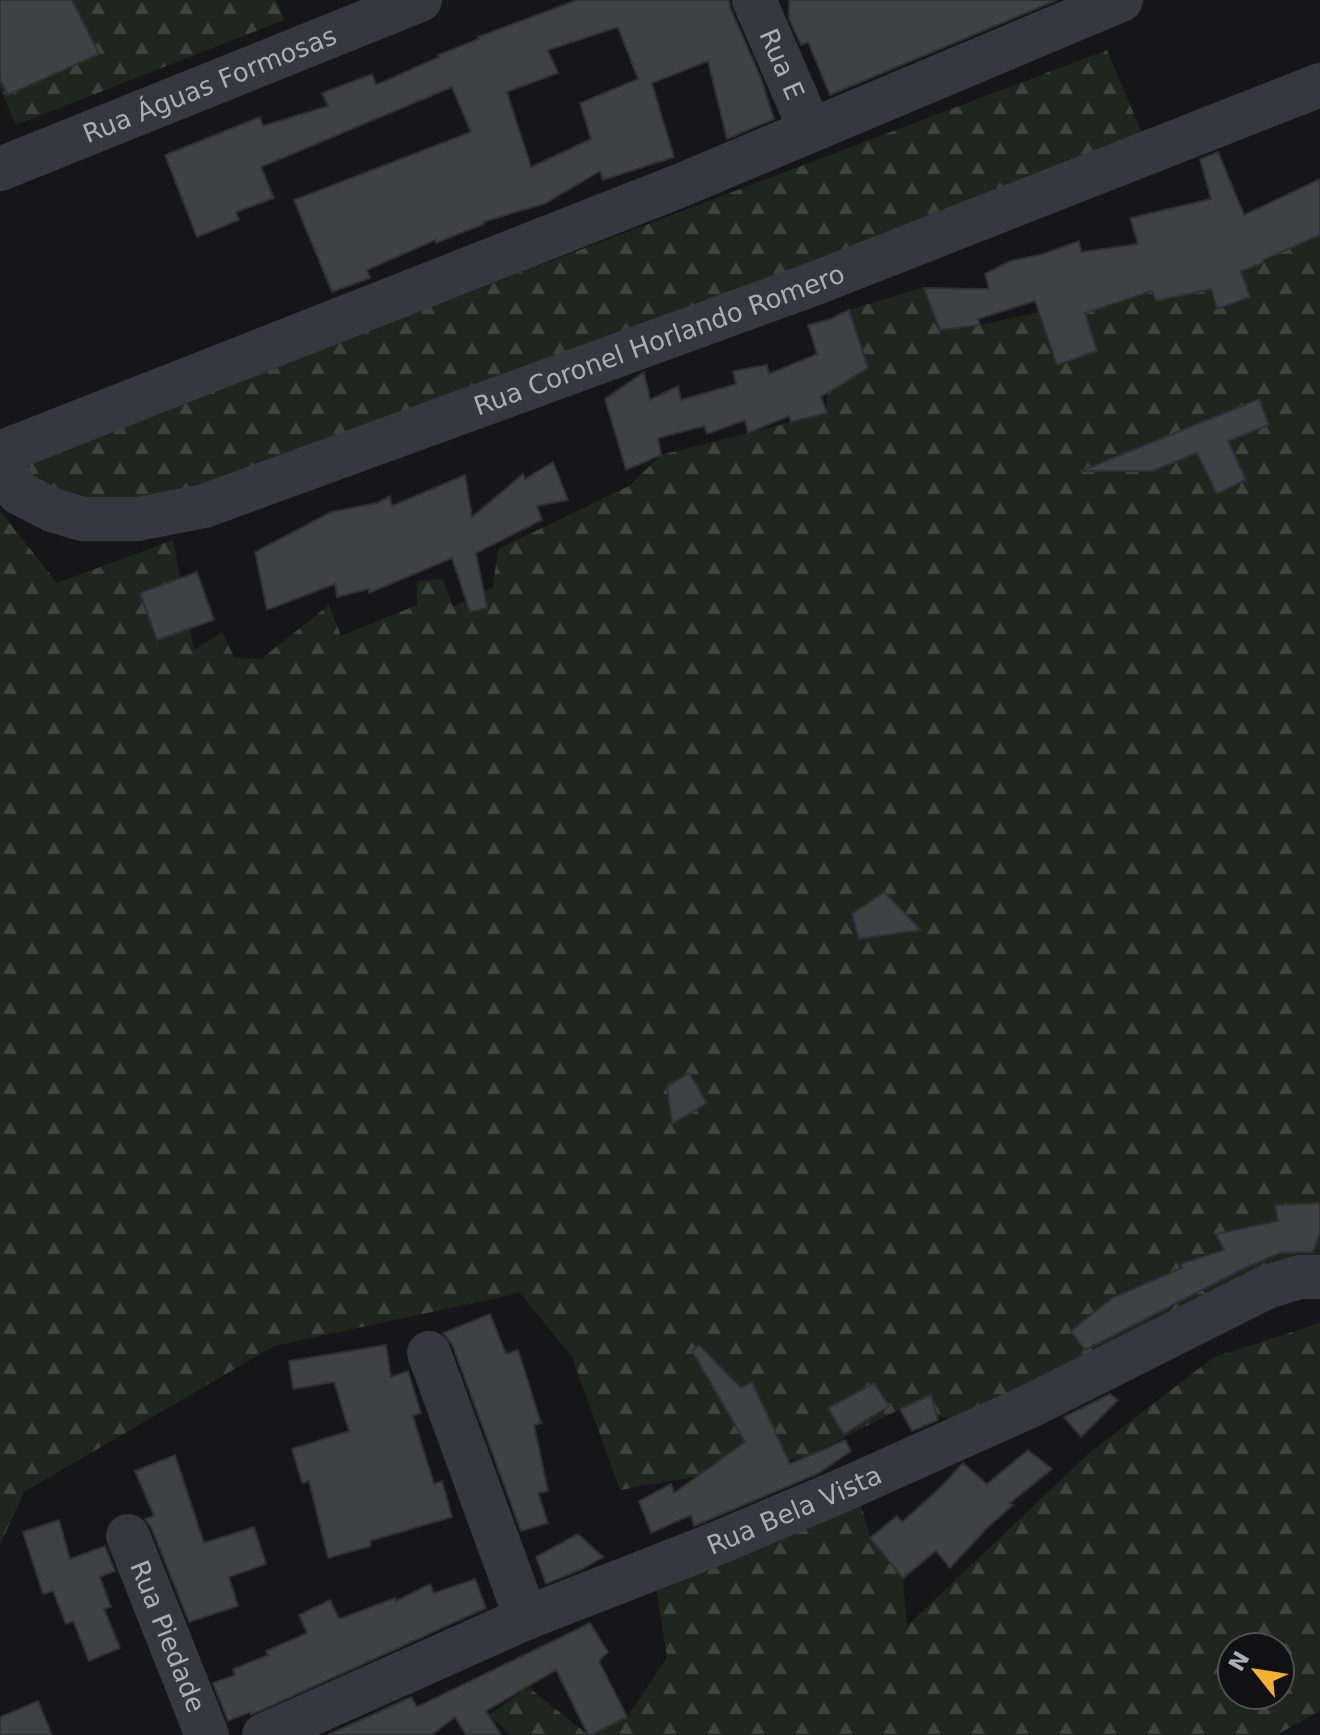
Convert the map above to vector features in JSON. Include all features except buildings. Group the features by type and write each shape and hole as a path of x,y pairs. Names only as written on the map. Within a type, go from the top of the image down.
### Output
{"street":[{"name":"Rua Águas Formosas","path":"0,169 420,0"},
{"name":"Rua E","path":"754,0 810,129"},
{"path":"0,453 679,186 1121,0"},
{"name":"Rua Coronel Horlando Romero","path":"0,465 19,493 52,510 83,519 138,519 204,506 816,283 1320,85"},
{"name":"Rua Bela Vista","path":"264,1735 526,1618 708,1547 857,1484 1030,1406 1267,1287 1300,1277 1320,1277"},
{"path":"429,1353 526,1618"},
{"name":"Rua Piedade","path":"128,1536 207,1735"}],"green space":[{"path":"0,0 276,0 284,20 16,125 0,88"},
{"path":"1107,50 1144,138 556,362 168,495 87,505 39,490 18,463"},
{"path":"1320,201 1320,1262 959,1420 900,1409 806,1457 620,1490 572,1357 520,1293 274,1346 24,1492 0,1545 0,511 57,583 173,540 194,650 222,632 234,657 261,659 329,605 341,636 417,605 417,581 443,579 453,607 493,587 498,549 629,486 661,455 827,413 827,386 848,380 868,367 849,310 924,287 941,330 1063,307"},
{"path":"1320,1323 1320,1711 1276,1735 591,1735 627,1717 667,1657 656,1588 859,1497 870,1538 903,1578 907,1626 1089,1453 1214,1357"},
{"path":"528,1687 588,1735 511,1735 489,1715"}]}
